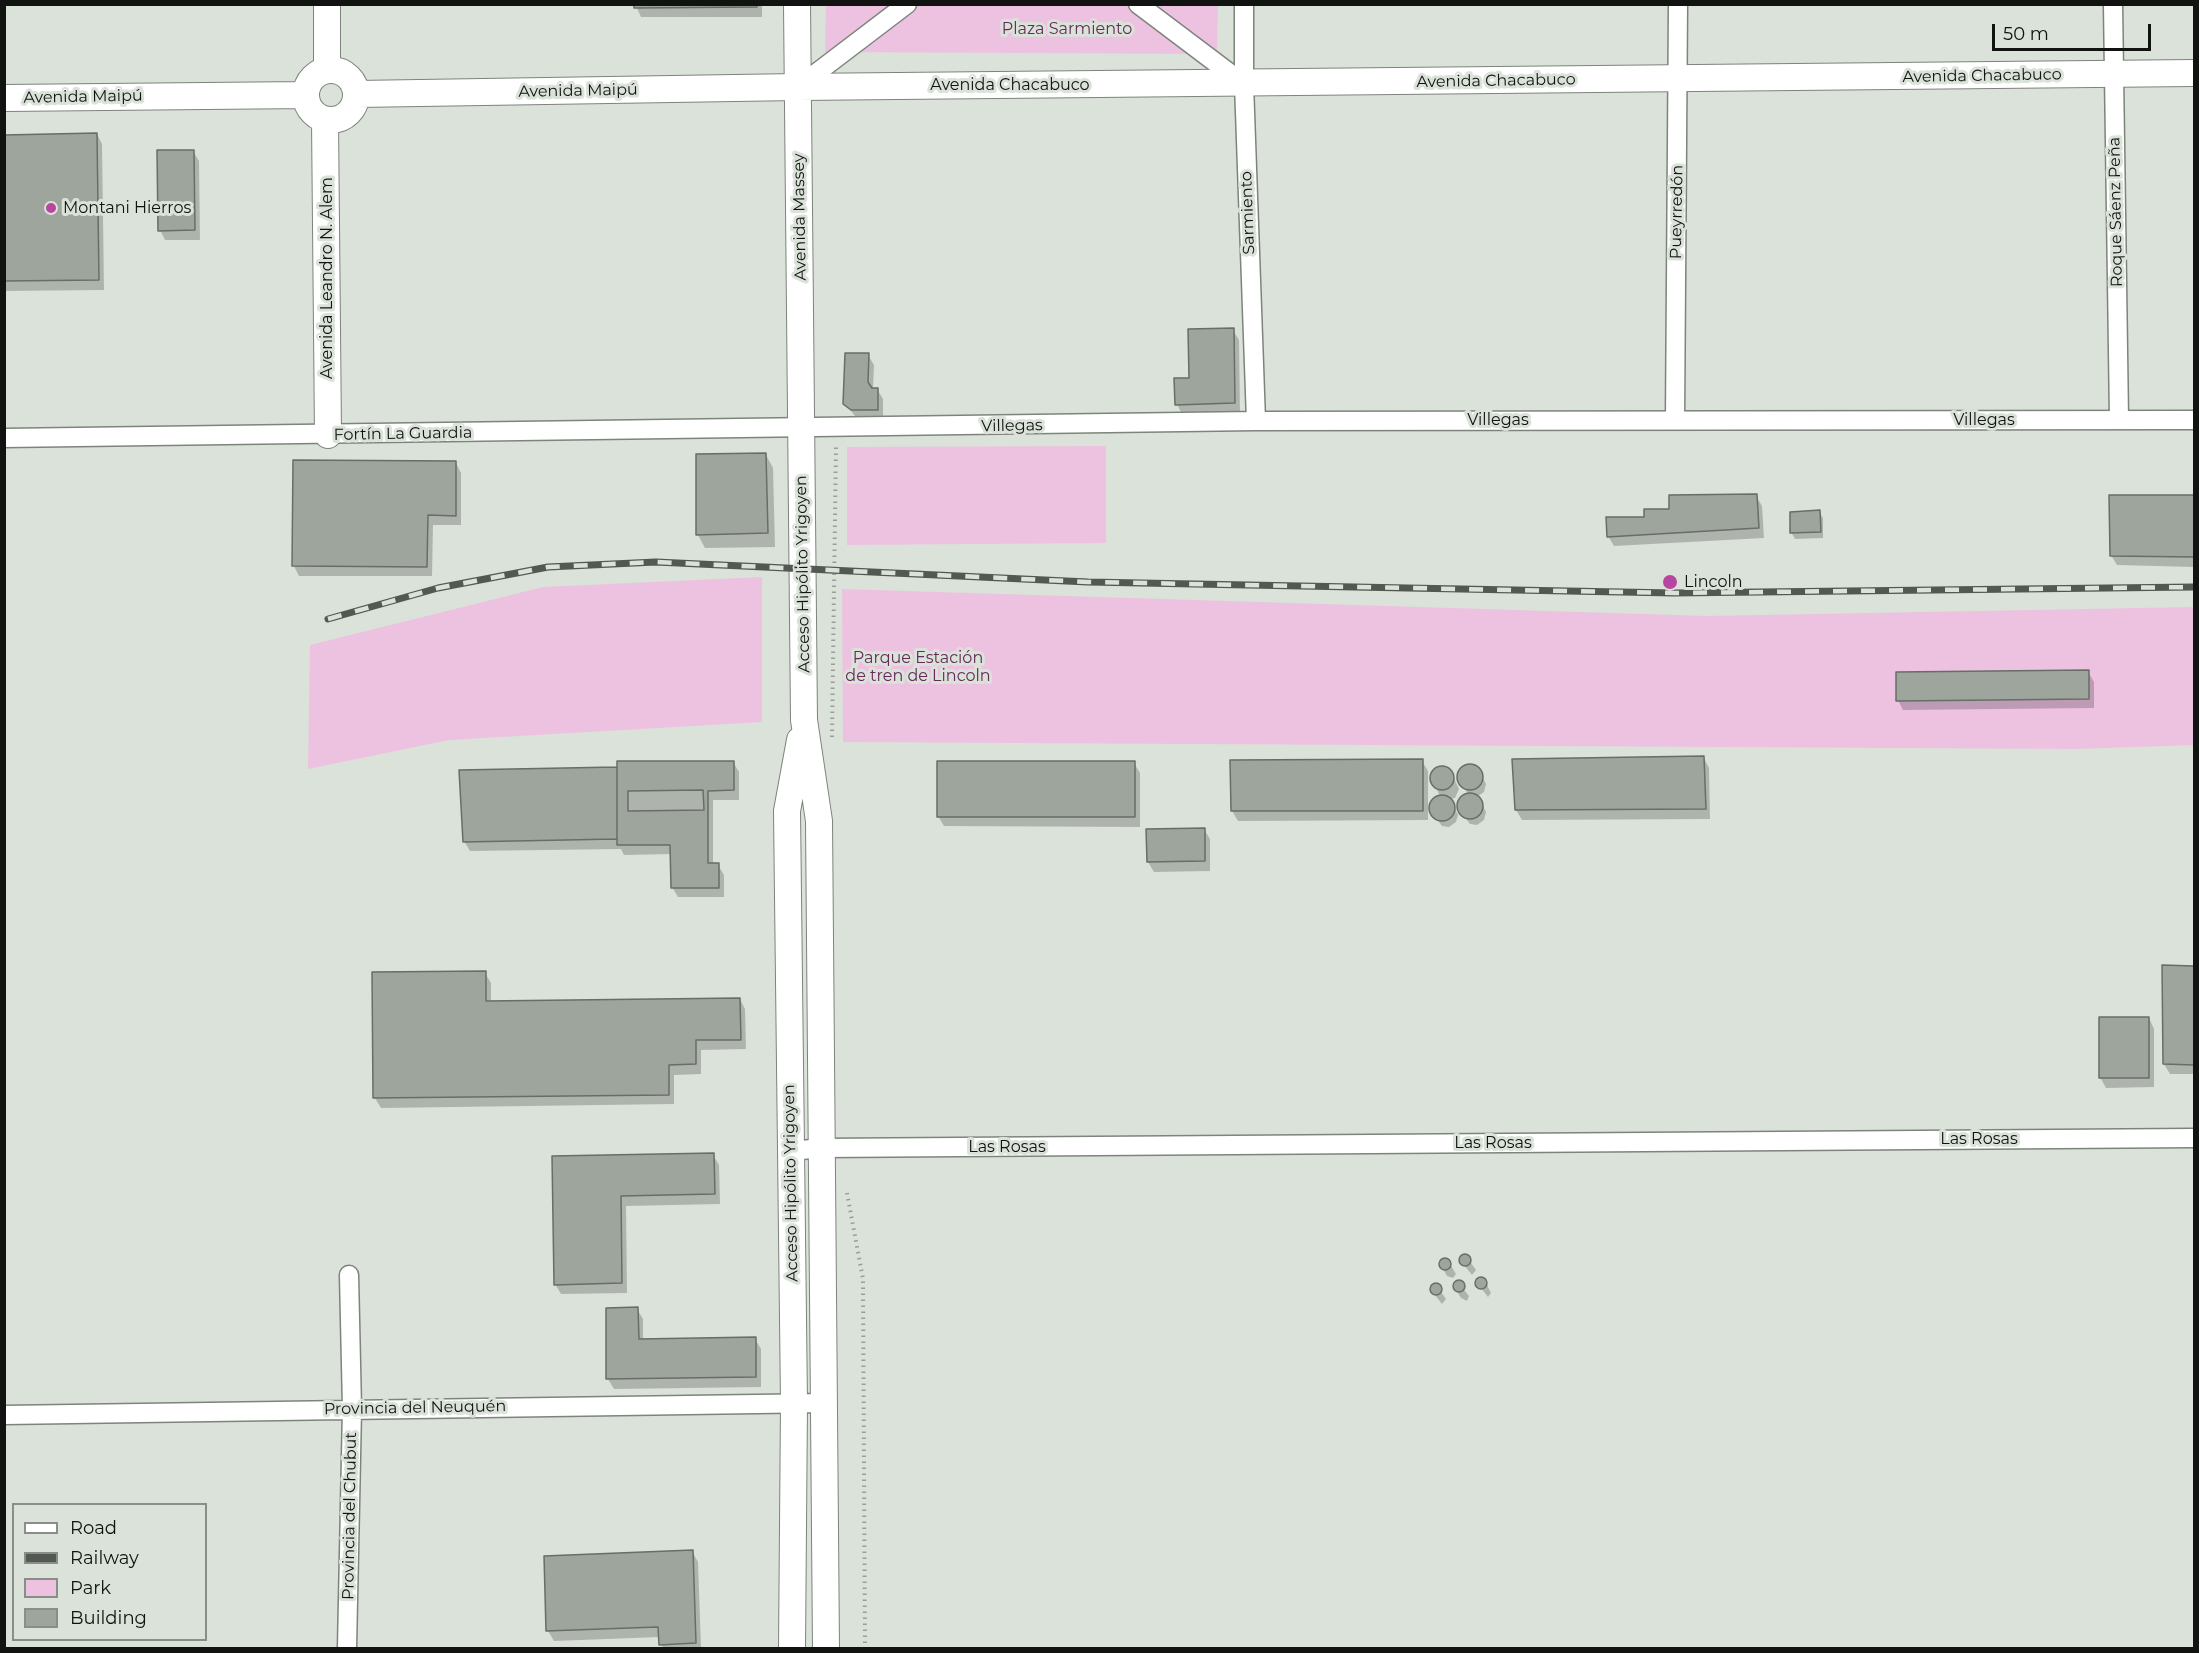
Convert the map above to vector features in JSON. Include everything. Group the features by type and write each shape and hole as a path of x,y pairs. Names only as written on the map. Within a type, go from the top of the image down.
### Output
{"main road":[{"path":"327,4 327,70"},
{"name":"Avenida Massey","path":"797,4 802,429"},
{"path":"327,70 346,74 352,80 357,94 351,112 331,120 313,114 308,107 306,95 309,82 327,70"},
{"name":"Avenida Chacabuco","path":"798,87 2194,73"},
{"name":"Avenida Maipú","path":"357,94 798,87"},
{"name":"Avenida Maipú","path":"4,98 306,95"},
{"name":"Avenida Leandro N. Alem","path":"331,120 334,435"},
{"name":"Acceso Hipólito Yrigoyen","path":"802,429 804,720 819,821 826,1648"},
{"name":"Acceso Hipólito Yrigoyen","path":"792,1648 794,1403 787,811 804,720"}],"street":[{"path":"798,87 907,4"},
{"path":"1138,4 1244,84"},
{"name":"Sarmiento","path":"1244,4 1244,84 1256,422"},
{"name":"Pueyrredón","path":"1675,419 1678,4"},
{"name":"Roque Sáenz Peña","path":"2113,4 2119,420"},
{"name":"Villegas","path":"802,429 1675,419 2194,420"},
{"name":"Fortín La Guardia","path":"4,438 802,429"},
{"name":"Las Rosas","path":"791,1151 822,1148 2194,1138"},
{"name":"Provincia del Chubut","path":"347,1648 352,1409 349,1275"},
{"name":"Provincia del Neuquén","path":"4,1415 825,1403"}],"green space":[{"name":"Plaza Sarmiento","path":"826,5 1218,5 1217,54 825,52"},
{"path":"1106,446 1106,543 847,545 847,447"},
{"path":"762,577 762,722 449,740 308,769 310,645 543,587"},
{"name":"Parque Estación de tren de Lincoln","path":"842,589 1708,616 2194,607 2194,745 2075,749 843,742"}],"building":[{"path":"634,4 757,4 757,7 634,8"},
{"name":"Montani Hierros","path":"97,133 99,280 4,281 4,135"},
{"path":"157,150 194,150 195,230 158,231"},
{"path":"1234,328 1235,403 1175,405 1174,378 1189,378 1188,329"},
{"path":"845,353 869,353 868,382 872,388 878,388 878,410 851,410 843,404"},
{"path":"766,453 768,533 696,535 696,454"},
{"path":"293,460 456,461 456,516 428,515 427,567 292,566"},
{"path":"1757,494 1759,528 1607,537 1606,517 1644,517 1644,509 1669,509 1669,495"},
{"path":"2109,495 2194,495 2194,557 2110,556"},
{"path":"1820,510 1821,532 1790,533 1790,512"},
{"path":"2089,670 2089,699 1896,701 1896,672"},
{"path":"1704,756 1706,809 1515,810 1512,759"},
{"path":"1423,759 1423,811 1231,811 1230,760"},
{"path":"617,761 734,761 734,790 708,791 708,863 719,863 719,888 671,888 670,845 617,845"},
{"path":"937,761 1135,761 1135,817 937,817"},
{"path":"1470,764 1479,768 1483,777 1479,786 1470,790 1461,786 1457,777 1461,768"},
{"path":"1442,766 1451,769 1454,778 1451,787 1442,790 1433,787 1430,778 1433,769"},
{"path":"617,767 617,839 463,842 459,770"},
{"path":"703,790 704,810 628,811 628,791"},
{"path":"1470,793 1479,797 1483,806 1479,815 1470,819 1461,815 1457,806 1461,797"},
{"path":"1442,795 1451,799 1455,808 1451,817 1442,821 1433,817 1429,808 1433,799"},
{"path":"1205,828 1205,861 1147,862 1146,829"},
{"path":"2162,965 2194,966 2194,1065 2163,1064"},
{"path":"486,971 486,1001 740,998 741,1040 696,1040 696,1064 669,1065 669,1095 373,1098 372,972"},
{"path":"2099,1017 2149,1017 2149,1078 2099,1078"},
{"path":"714,1153 715,1194 621,1196 622,1283 554,1285 552,1156"},
{"path":"1465,1254 1471,1260 1465,1266 1459,1260"},
{"path":"1445,1258 1451,1264 1445,1270 1439,1264"},
{"path":"1481,1277 1487,1283 1481,1289 1475,1283"},
{"path":"1459,1280 1465,1286 1459,1292 1453,1286"},
{"path":"1436,1283 1442,1289 1436,1295 1430,1289"},
{"path":"638,1307 639,1339 756,1337 756,1377 606,1379 606,1308"},
{"path":"693,1550 696,1643 659,1645 658,1627 546,1631 544,1556"}],"railway":[{"path":"328,619 438,588 548,567 656,562 1088,582 1674,593 2194,587"}],"place":[{"name":"Montani Hierros","path":"51,208"},
{"name":"Lincoln","path":"1670,582"}]}
